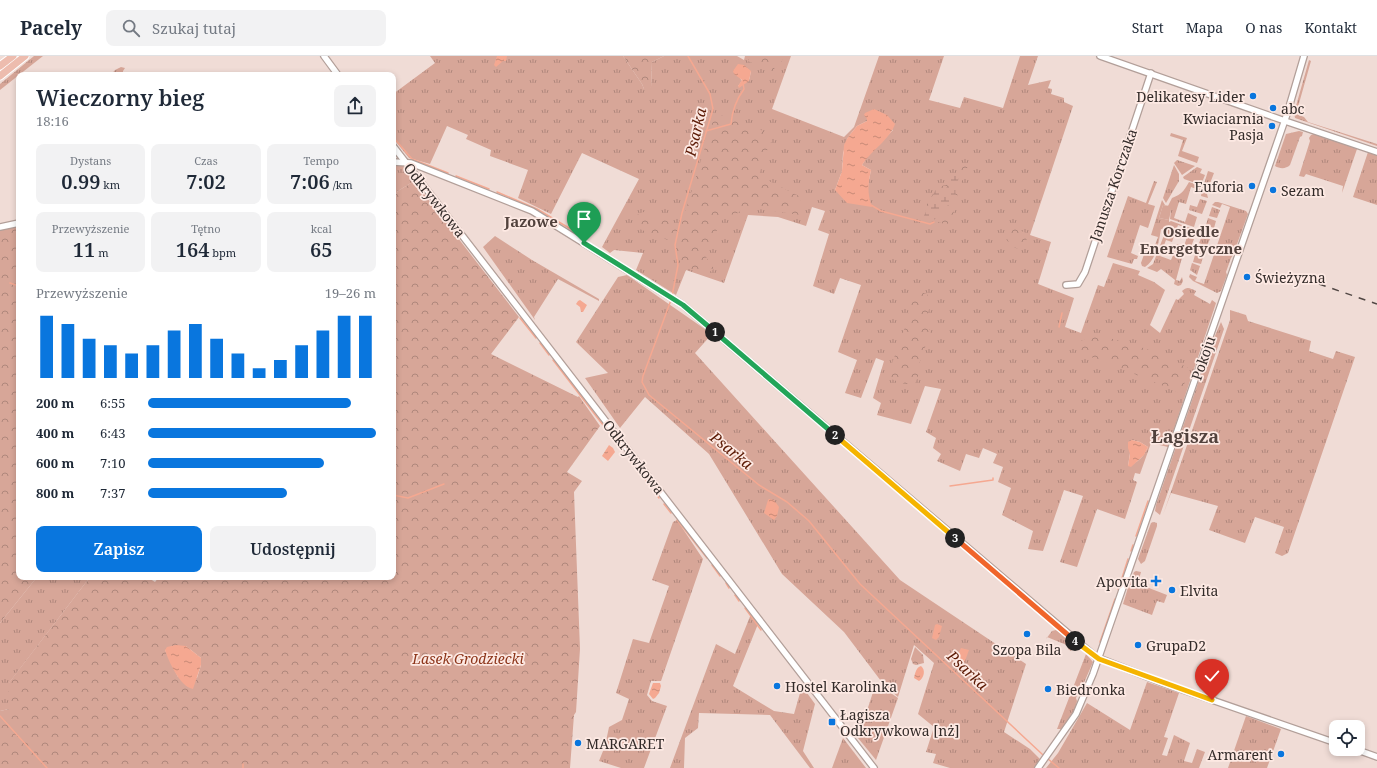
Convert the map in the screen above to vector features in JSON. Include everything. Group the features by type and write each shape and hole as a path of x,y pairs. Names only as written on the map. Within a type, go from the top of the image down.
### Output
{"main road":[{"path":"0,66 13,56"},
{"path":"0,76 25,56"}],"street":[{"path":"324,56 336,72"},
{"path":"1100,56 1112,58 1285,121 1377,152"},
{"name":"Pokoju","path":"1039,766 1076,714 1086,694 1285,121 1304,56"},
{"name":"Janusza Korczaka","path":"1066,285 1078,284 1085,272 1151,73"},
{"name":"Odkrywkowa","path":"396,150 874,768"},
{"path":"396,162 406,162 416,165 532,211 683,305 1086,650 1099,659 1329,740"},
{"path":"0,227 16,224"},
{"path":"1365,753 1377,757"}],"green space":[{"path":"34,56 43,56 23,72 16,72 16,77 0,90 0,84"},
{"path":"430,56 623,56 644,89 651,87 652,62 664,56 737,56 744,60 745,56 791,56 772,109 844,137 854,127 879,56 944,56 929,100 960,108 964,97 1003,108 1020,56 1038,56 1028,85 1051,80 1048,88 1052,89 1051,94 1064,98 1064,102 1073,106 1030,235 1051,242 1038,284 1074,298 1065,327 1081,333 1098,285 1104,287 1113,263 1140,271 1138,275 1154,282 1165,290 1150,325 1160,333 1176,299 1178,300 1184,294 1182,291 1185,288 1190,288 1196,291 1194,295 1210,304 1212,300 1216,303 1168,447 1151,443 1140,474 1135,473 1133,480 1137,482 1125,519 1097,509 1077,567 1060,562 1083,496 1064,490 1043,551 1028,549 1033,531 1002,515 1011,488 998,482 1003,467 993,463 997,454 983,448 979,458 966,454 960,471 937,461 941,454 933,448 936,438 926,432 941,389 925,386 911,424 877,415 881,403 873,398 884,361 876,358 861,398 845,393 857,360 838,352 861,285 840,278 834,294 813,286 829,234 818,230 825,211 812,207 806,226 778,217 748,215 724,283 686,270 676,295 636,270 643,253 614,250 610,253 602,247 639,179 582,153 551,214 518,198 528,170 490,156 491,150 466,139 468,135 447,126 430,164 409,158 396,142 396,92 435,63","holes":["751,71 749,81 738,86 742,81 740,78","867,119 893,130 867,157 862,165 871,170 868,185 868,196 835,190 842,171 843,153 848,137 857,126 867,121","1132,440 1140,442 1148,447 1140,459 1128,466"]},
{"path":"623,56 664,56 652,62 651,87 649,91 644,89"},
{"path":"750,56 783,56 781,65 774,67 776,74 748,61"},
{"path":"1309,60 1311,61 1296,114 1304,117 1308,122 1377,144 1377,146 1295,118 1294,113"},
{"path":"121,67 125,68 123,72 113,72"},
{"path":"715,114 732,118 739,123 760,129 772,140 764,157 759,176 801,197 800,215 746,207 735,215 729,214 717,225 714,240 703,250 714,269 708,273 689,269 681,264 673,242 637,228 635,225 635,219 637,215 643,212 681,226"},
{"path":"1299,131 1303,132 1302,136 1300,137 1290,165 1283,168 1275,166 1286,134"},
{"path":"1171,133 1187,138 1182,151 1199,157 1197,163 1178,156 1183,140 1170,136"},
{"path":"1314,134 1357,149 1342,193 1343,186 1306,174 1304,177 1299,176 1310,141 1309,138"},
{"path":"1368,152 1377,155 1377,205 1353,197"},
{"path":"1177,160 1195,166 1182,175 1174,163"},
{"path":"396,164 402,165 410,173 414,181 396,194"},
{"path":"1174,165 1179,174 1179,181 1166,203 1163,198"},
{"path":"963,166 968,166 961,182 953,213 947,225 925,216 930,197 936,187 949,184 959,169"},
{"path":"1197,167 1202,169 1200,173 1205,175 1201,185 1184,179 1183,177"},
{"path":"1208,171 1214,173 1209,186 1211,187 1209,192 1204,184"},
{"path":"960,174 956,188 956,197 953,202 950,203 934,220 934,222 923,218 937,188 946,188 951,184 947,177"},
{"name":"Lasek Grodziecki","path":"414,181 519,317 491,354 578,397 579,396 600,426 567,472 582,481 574,492 580,649 576,712 574,715 570,768 0,768 0,711 9,709 8,684 88,580 152,580 155,582 157,580 396,580 396,194","holes":["186,646 201,658 201,665 197,678 178,677 165,650"]},
{"path":"1154,181 1157,182 1148,204 1155,206 1148,228 1140,225 1131,253 1138,256 1137,259 1134,259 1132,264 1107,257 1128,196 1146,203"},
{"path":"1189,182 1204,188 1208,198 1201,196 1202,191 1191,187 1186,204 1179,202 1174,218 1185,222 1188,213 1197,217 1194,227 1170,219 1171,210 1168,206 1172,198 1182,192"},
{"path":"1200,199 1207,201 1202,214 1189,210 1190,205 1197,207"},
{"path":"1162,200 1165,205 1163,205 1159,218 1193,229 1192,232 1195,234 1195,237 1188,234 1189,229 1178,225 1172,242 1166,240 1160,256 1171,260 1175,251 1183,254 1176,280 1180,281 1182,277 1183,281 1181,285 1178,286 1174,284 1175,280 1161,269 1157,272 1147,268 1153,264 1166,230 1161,229 1158,245 1149,264 1145,267 1142,266 1141,263 1147,246 1154,248 1158,237 1151,235"},
{"path":"1215,202 1218,202 1246,211 1248,214 1226,272 1227,275 1221,291 1217,293 1193,281 1189,277 1190,274 1197,277 1195,281 1204,284 1230,207 1222,204 1220,208 1212,205"},
{"path":"1163,205 1170,206 1171,210 1169,220 1159,218"},
{"path":"1212,207 1220,210 1217,218 1209,216"},
{"path":"1208,218 1216,221 1214,228 1206,225"},
{"path":"1011,225 1014,225 1019,230 1026,233 1027,248 1019,249 1013,247 1009,243 1005,236"},
{"path":"16,227 16,580 35,580 0,623 0,230"},
{"path":"1205,227 1213,230 1210,237 1202,234"},
{"path":"495,236 532,260 599,299 599,301 558,279 534,317 535,320 483,247"},
{"path":"1202,236 1210,239 1207,246 1199,243"},
{"path":"1187,237 1194,239 1189,252 1176,248 1177,244 1184,246"},
{"path":"1199,245 1207,248 1204,255 1196,253"},
{"path":"1195,255 1203,257 1201,264 1193,262"},
{"path":"1192,263 1200,266 1197,275 1190,270"},
{"path":"627,275 712,334 695,353 900,580 1026,664 1004,732 1030,749 1040,759 1034,768 950,768 933,763 936,754 926,752 934,727 918,714 934,663 914,645 898,697 884,685 844,632 782,574 709,454 645,397 620,428 585,378 608,373 576,342 618,277"},
{"path":"917,291 927,294 929,298 930,306 923,323 931,331 918,367 918,377 915,383 905,384 891,379 890,369 909,316 908,305"},
{"path":"1230,310 1246,315 1248,321 1311,341 1309,351 1333,359 1336,351 1355,357 1288,553 1282,556 1275,553 1284,527 1255,517 1245,543 1209,530 1218,506 1171,493 1163,515 1230,320"},
{"path":"1221,322 1224,329 1160,515 1155,511 1156,505 1211,345"},
{"path":"1094,334 1132,344 1164,355 1188,368 1182,394 1086,355 1077,348 1081,341"},
{"path":"677,520 703,559 661,681 651,681 647,695 652,701 667,706 644,768 621,768 599,761 605,746 609,727 622,720 629,699 616,693 633,639 649,643 669,586 652,580 673,522"},
{"path":"1151,523 1157,523 1157,526 1145,561 1141,564 1138,559"},
{"path":"1136,571 1141,572 1138,583 1143,585 1146,583 1149,588 1167,595 1164,603 1157,601 1152,615 1123,604 1130,581 1133,581 1134,578 1132,577"},
{"path":"35,580 88,580 9,683 9,709 0,711 0,623"},
{"path":"751,614 758,624 733,686 774,711 794,714 802,686 815,704 803,751 814,768 810,768 770,715 699,713 698,728 685,738 684,768 670,768 716,644 735,654"},
{"path":"1056,630 1075,645 1071,651 1068,649 1069,646 1047,637 1052,631"},
{"path":"915,647 923,655 924,663 916,665 913,664 911,659"},
{"path":"1086,654 1093,662 1083,685 1081,684 1076,698 1077,701 1075,709 1062,729 1057,729"},
{"path":"1147,682 1179,693 1164,737 1168,738 1162,755 1167,756 1174,735 1190,743 1184,761 1192,763 1197,749 1205,752 1199,768 1046,768 1058,753 1087,703 1130,730"},
{"path":"876,683 898,698 876,760 858,738"},
{"path":"1246,716 1281,729 1267,768 1228,768"},
{"path":"843,738 866,768 832,768"}],"water":[{"path":"497,56 507,56 506,61 503,61 496,67 494,65"},
{"path":"738,64 744,65 751,71 749,81 739,88 738,86 742,80 734,74 733,71"},
{"path":"874,109 887,115 895,124 885,140 862,165 871,170 868,188 872,207 847,203 835,190 842,171 844,145 848,137 857,126 867,121 864,115 865,113"},
{"path":"580,300 587,305 583,312 581,312 580,307 576,304"},
{"path":"1132,440 1140,442 1148,447 1144,455 1131,467 1128,466 1130,454 1128,442"},
{"path":"609,445 615,452 608,461 602,456"},
{"path":"769,499 774,500 779,507 777,516 774,520 764,513"},
{"path":"937,624 942,626 939,637 936,640 932,638 935,625"},
{"path":"176,645 186,646 201,658 201,665 193,689 188,687 179,679 165,650 167,647"},
{"path":"961,648 969,650 962,669 953,665"},
{"path":"921,666 924,670 924,674 919,681 914,678 917,669"},
{"path":"653,683 660,683 661,686 659,693 653,699 649,694"}],"waterway":[{"name":"Psarka","path":"672,296 678,265 675,245 682,213 713,109 710,94 688,56"},
{"path":"706,131 731,124 735,106 744,89 743,83"},
{"path":"396,140 412,159 448,173"},
{"path":"456,176 489,189"},
{"path":"497,192 537,209 574,231"},
{"path":"871,205 881,211 930,224 934,222"},
{"path":"10,283 16,285"},
{"name":"Psarka","path":"671,300 643,376 642,382 649,395 759,485 787,502 809,521 860,584 1042,754 1059,768"},
{"path":"1059,327 1062,313"},
{"path":"520,318 536,338"},
{"path":"540,343 549,355"},
{"path":"553,360 620,447"},
{"path":"631,462 640,474"},
{"path":"950,486 993,480 993,478"},
{"path":"396,496 408,498 444,484"},
{"path":"654,491 659,498"},
{"path":"1136,536 1148,501"},
{"path":"664,504 671,513"},
{"path":"677,520 707,558"},
{"path":"1131,551 1133,545"},
{"path":"1122,578 1128,559"},
{"path":"712,565 720,576"},
{"path":"1118,589 1121,581"},
{"path":"726,583 729,588"},
{"path":"735,595 739,601"},
{"path":"1100,642 1115,599"},
{"path":"745,608 761,630"},
{"path":"0,716 47,768"}],"railway":[{"path":"1319,284 1377,304"}],"place":[{"name":"Delikatesy Lider","path":"1253,96"},
{"name":"abc","path":"1273,108"},
{"name":"Kwiaciarnia Pasja","path":"1272,126"},
{"name":"Euforia","path":"1252,186"},
{"name":"Sezam","path":"1273,190"},
{"name":"Świeżyzna","path":"1247,277"},
{"name":"Apovita","path":"1156,581"},
{"name":"Elvita","path":"1172,590"},
{"name":"Szopa Bila","path":"1027,634"},
{"name":"GrupaD2","path":"1138,645"},
{"name":"Hostel Karolinka","path":"777,686"},
{"name":"Biedronka","path":"1048,689"},
{"name":"Łagisza Odkrywkowa [nż]","path":"832,722"},
{"name":"MARGARET","path":"578,743"},
{"name":"Armarent","path":"1281,754"}],"district":[{"name":"Jazowe","path":"531,221"},
{"name":"Osiedle Energetyczne","path":"1191,240"},
{"name":"Łagisza","path":"1185,436"}],"route":[{"path":"584,243 683,305 1086,650 1099,659 1113,665 1212,700"}]}
